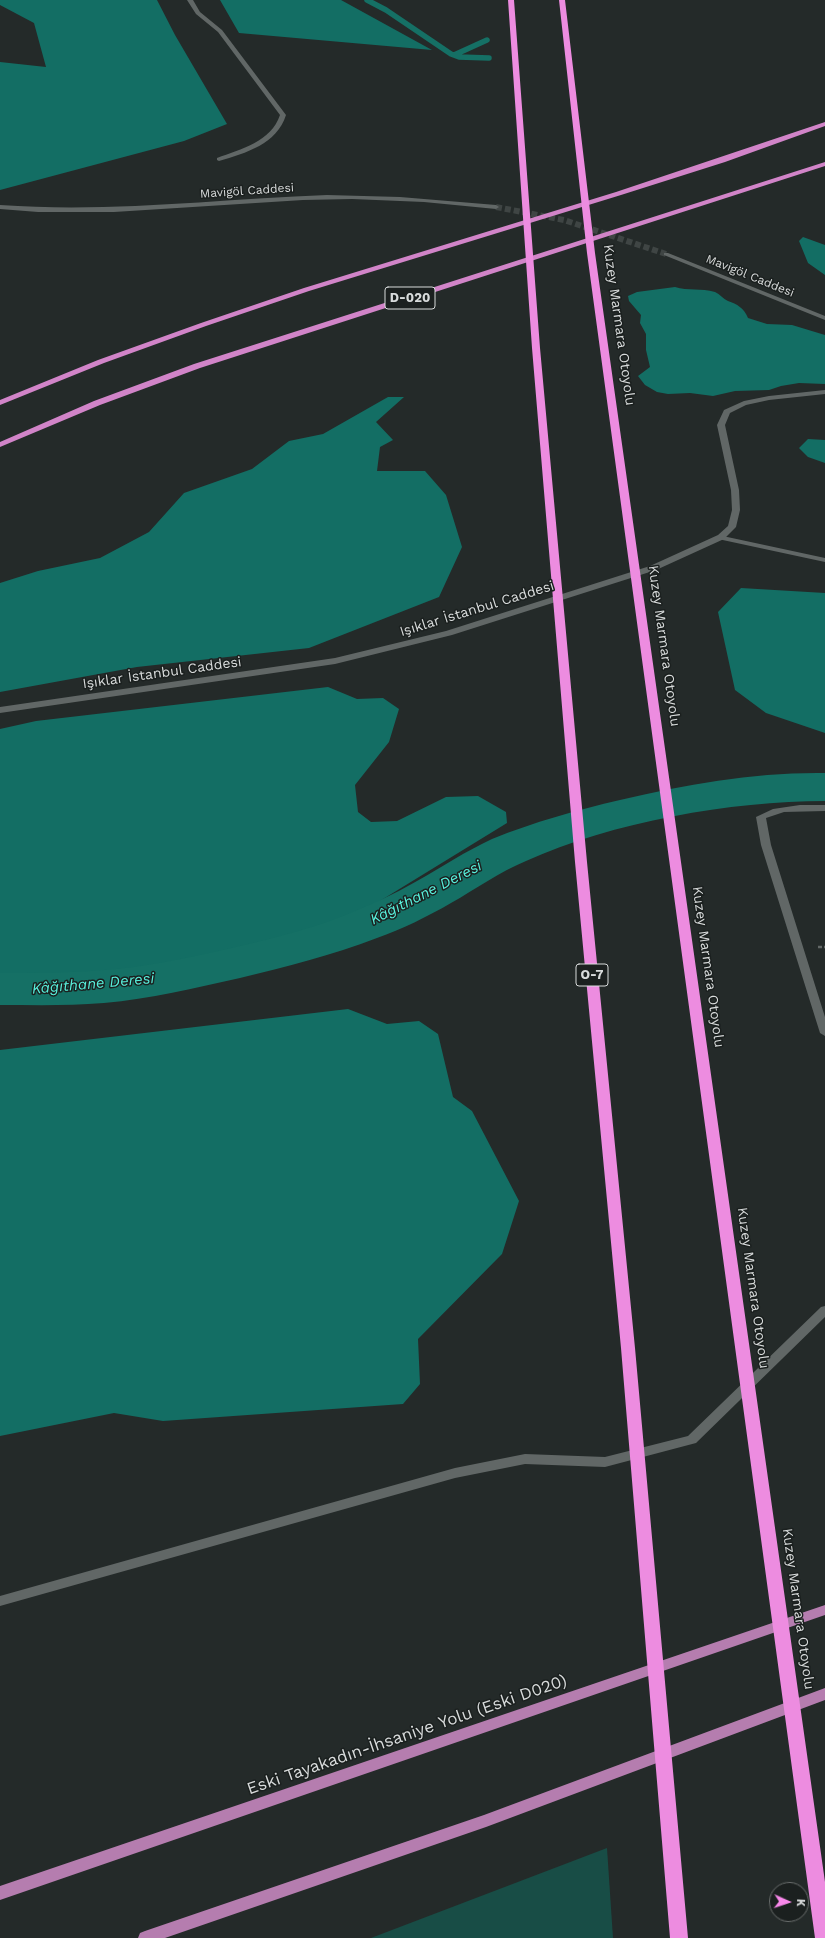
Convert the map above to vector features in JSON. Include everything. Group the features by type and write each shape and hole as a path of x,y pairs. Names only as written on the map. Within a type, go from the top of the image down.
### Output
{"highway":[{"name":"O-7","path":"511,0 536,348 581,862 628,1348 679,1938"},
{"name":"Kuzey Marmara Otoyolu","path":"562,0 566,49 591,253 812,1840 824,1938"},
{"path":"0,403 138,346 192,327 318,285 721,161 825,124"},
{"name":"D-020","path":"0,445 97,403 197,366 825,164"}],"main road":[{"name":"Eski Tayakadın-İhsaniye Yolu (Eski D020)","path":"0,1893 825,1610"},
{"path":"145,1938 486,1821 825,1694"}],"street":[{"path":"190,0 198,13 220,31 283,115 282,122 264,142 219,159"},
{"name":"Mavigöl Caddesi","path":"0,207 76,211 178,207 304,198 365,197 437,200 496,207"},
{"name":"Mavigöl Caddesi","path":"666,254 825,318"},
{"name":"Işıklar İstanbul Caddesi","path":"0,710 335,661 408,644 653,568 721,537 732,527 736,510 735,490 721,425 727,412 744,403 769,398 825,392"},
{"path":"721,537 824,559 825,551"},
{"path":"825,808 792,807 772,811 761,817 766,845 825,1033"},
{"path":"0,1601 455,1473 525,1459 605,1462 692,1440 825,1310"}],"green space":[{"path":"0,0 157,0 175,35 227,124 184,141 0,190 0,62 46,67 34,23 0,5"},
{"path":"220,0 341,0 432,50 239,33"},
{"path":"803,237 825,245 825,275 808,263 799,241"},
{"path":"675,287 715,292 726,300 740,307 748,318 767,324 792,325 825,335 825,384 799,383 769,390 735,391 713,396 690,393 668,394 657,392 645,385 638,376 650,367 646,350 646,334 640,323 641,315 629,301 628,296 637,292"},
{"path":"388,397 404,397 376,422 393,440 380,447 377,471 425,471 446,495 462,547 439,597 309,648 137,667 0,692 0,583 38,571 100,558 149,532 184,493 252,469 289,441 323,434"},
{"path":"808,439 825,440 825,463 808,457 799,448"},
{"path":"741,588 825,593 825,733 766,713 735,690 718,612"},
{"path":"328,687 357,699 383,698 399,709 389,742 355,785 358,812 371,822 397,821 446,797 478,796 506,812 507,823 357,915 225,962 29,985 0,985 0,729 36,721"},
{"path":"348,1009 387,1024 419,1021 438,1034 453,1097 472,1111 519,1201 502,1254 418,1339 420,1384 403,1404 163,1421 114,1413 0,1436 0,1050"},
{"path":"607,1848 613,1938 371,1938"}],"waterway":[{"path":"367,0 386,10 451,54 459,57 489,58"},
{"path":"454,55 487,40"},
{"name":"Kâğıthane Deresi","path":"0,989 75,989 123,985 177,976 264,956 344,933 369,923 416,902 509,850 576,826 645,809 735,792 780,788 825,787"}],"tunnel":[{"path":"496,207 564,220 666,254"}]}
